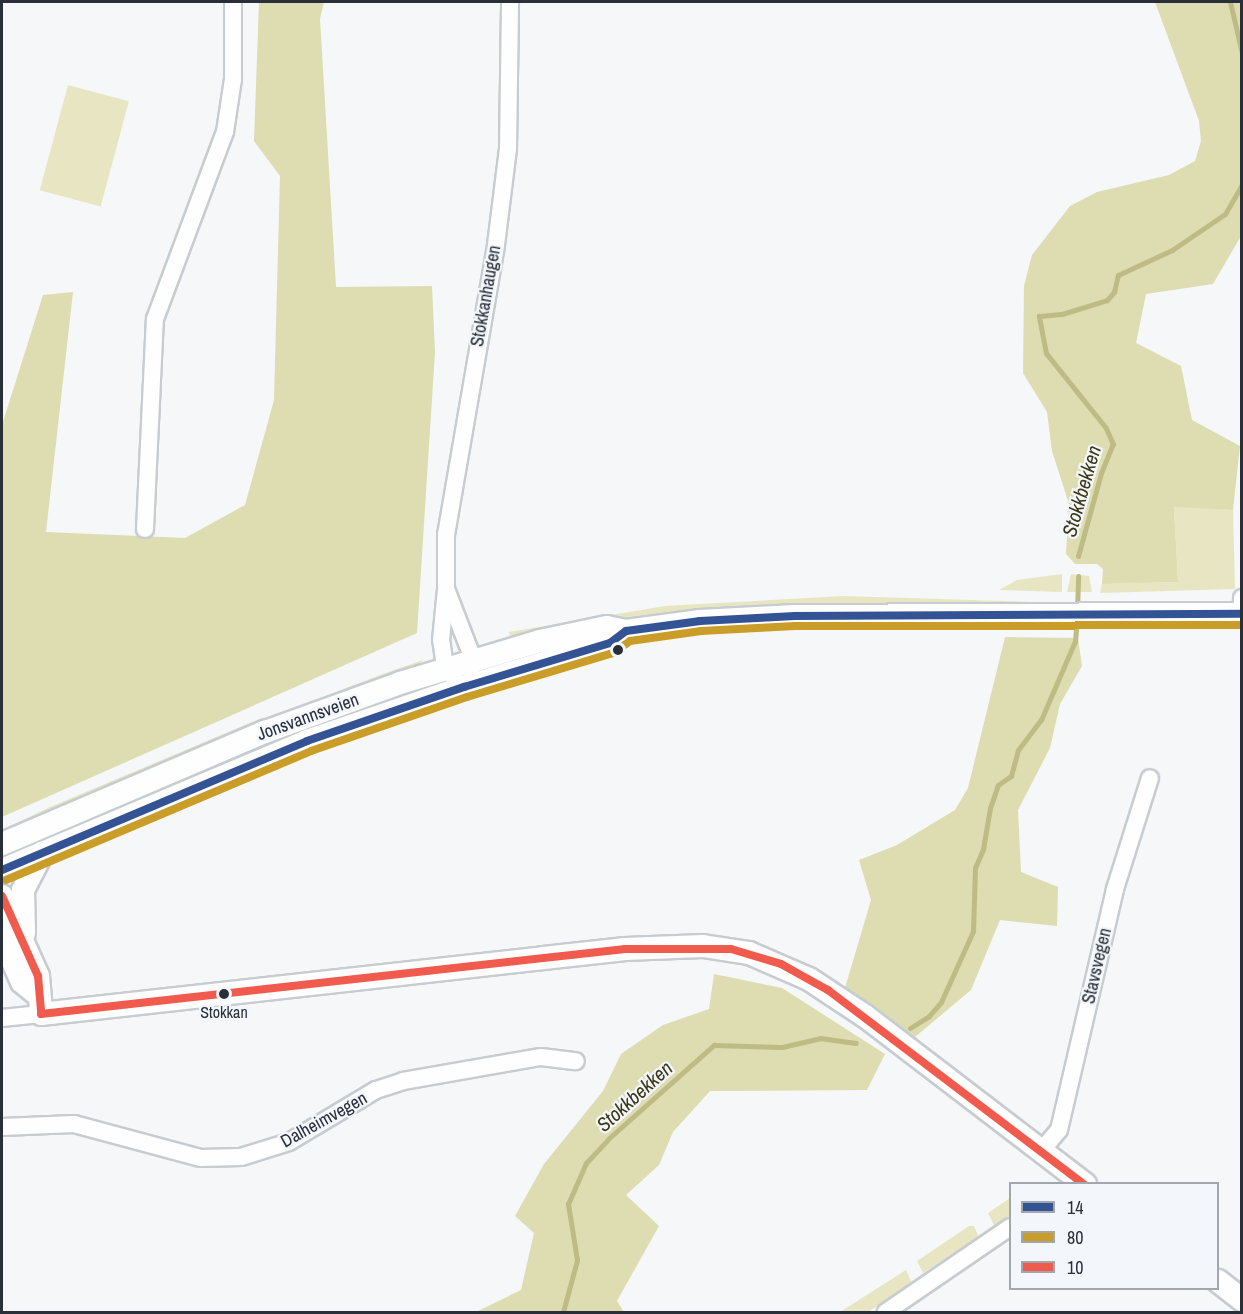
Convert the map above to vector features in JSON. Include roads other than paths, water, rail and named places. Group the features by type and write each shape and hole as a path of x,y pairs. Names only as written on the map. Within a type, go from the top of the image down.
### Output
{"main road":[{"name":"Jonsvannsveien","path":"2,844 265,732 445,667 607,627 626,631 758,617 1137,615 1241,609"},
{"name":"Jonsvannsveien","path":"2,870 307,741 464,687 609,643 626,631"},
{"path":"12,940 24,890 42,853"},
{"path":"2,897 12,940 38,976 40,1004 626,949 731,949 781,964 828,990 1041,1150 1073,1180"},
{"path":"1219,1282 1242,1300"}],"street":[{"path":"145,529 155,319 225,132 233,79 233,2"},
{"name":"Stokkanhaugen","path":"445,667 440,627 446,590 451,493 496,245 508,148 510,2"},
{"name":"Stokkanhaugen","path":"446,590 473,659"},
{"path":"445,667 464,687 473,659"},
{"name":"Stavsvegen","path":"1041,1150 1059,1130 1115,889 1150,778"},
{"path":"2,1018 40,1004"},
{"name":"Dalheimvegen","path":"2,1127 74,1124 201,1158 241,1157 289,1142 376,1090 403,1081 541,1057 576,1061"},
{"path":"886,1312 1009,1228"}],"waterway":[{"name":"Stokkbekken","path":"1230,2 1242,53"},
{"name":"Stokkbekken","path":"1078,556 1101,473 1113,444 1106,428 1046,353 1039,316 1062,314 1107,300 1114,292 1118,275 1172,250 1225,214 1242,184"},
{"name":"Stokkbekken","path":"1077,610 1078,576"},
{"name":"Stokkbekken","path":"910,1028 929,1016 941,1002 973,931 975,868 983,849 990,808 998,785 1011,776 1018,750 1041,720 1075,641 1077,620"},
{"name":"Stokkbekken","path":"563,1312 577,1260 568,1204 586,1163 608,1139 714,1045 782,1047 820,1038 856,1043"}],"place":[{"name":"Stokkan","path":"224,994"}]}
